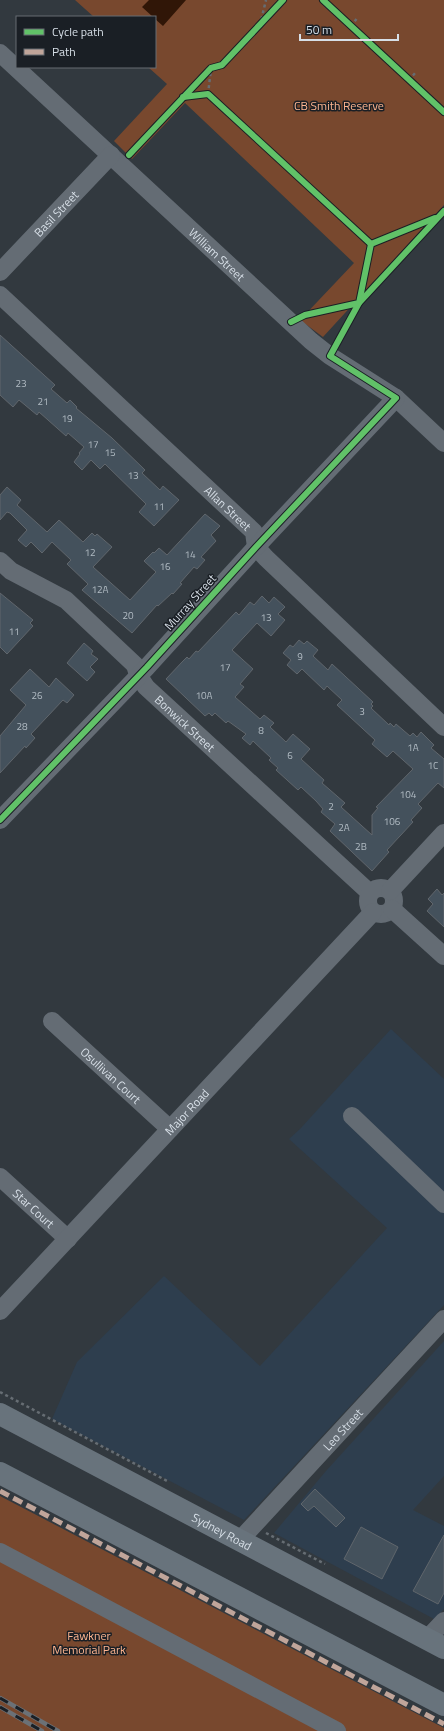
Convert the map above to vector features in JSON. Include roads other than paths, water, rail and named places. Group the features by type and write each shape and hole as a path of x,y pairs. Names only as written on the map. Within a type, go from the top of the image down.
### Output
{"highway":[{"name":"Sydney Road","path":"0,1414 247,1533 436,1643"},
{"path":"0,1473 444,1705"}],"street":[{"name":"William Street","path":"0,53 16,68"},
{"name":"William Street","path":"16,68 291,322 330,356 396,398 444,443"},
{"name":"Basil Street","path":"0,272 111,155"},
{"name":"Allan Street","path":"0,295 254,532 256,547 266,558 444,727"},
{"name":"Murray Street","path":"0,820 138,675 396,398"},
{"name":"Bonwick Street","path":"0,561 11,571 66,600 135,665 138,675 146,687 370,893"},
{"path":"390,891 444,833"},
{"path":"380,887 390,891 394,898 392,909 385,914 376,914 373,912 368,905 368,896 370,893 376,888 380,887"},
{"path":"392,909 444,956"},
{"name":"Major Road","path":"0,1311 373,912"},
{"name":"Osullivan Court","path":"52,1021 170,1130"},
{"path":"352,1116 444,1204"},
{"name":"Star Court","path":"0,1177 68,1239"},
{"name":"Leo Street","path":"247,1533 444,1319"},
{"path":"0,1552 337,1731"},
{"path":"436,1643 444,1621"}],"railway":[{"path":"0,1698 58,1731"},
{"path":"0,1707 42,1731"}],"park label":[{"name":"CB Smith Reserve","path":"339,105"},
{"name":"Fawkner Memorial Park","path":"89,1642"}]}
